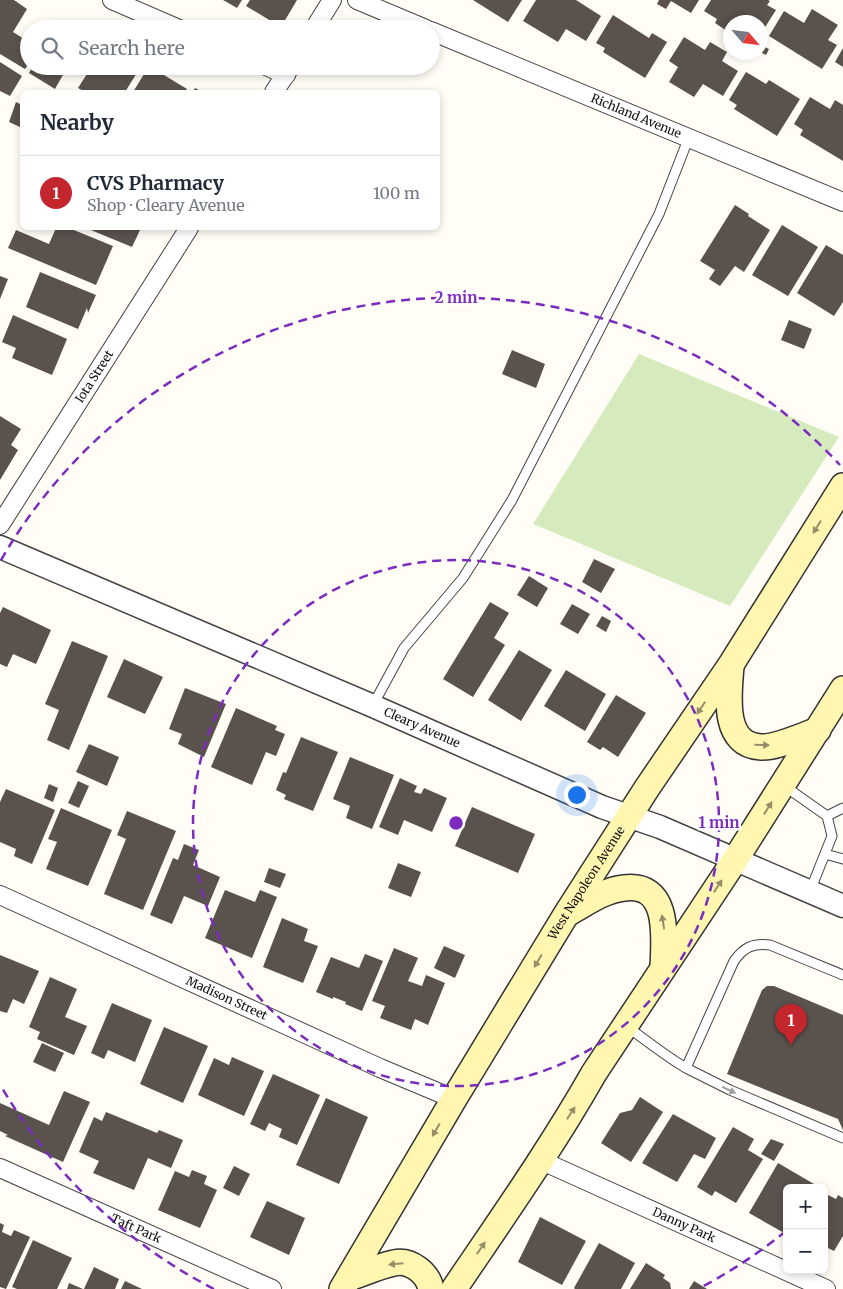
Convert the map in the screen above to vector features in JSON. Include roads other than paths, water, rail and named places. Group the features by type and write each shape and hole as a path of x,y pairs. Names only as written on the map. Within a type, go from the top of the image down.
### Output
{"main road":[{"name":"West Napoleon Avenue","path":"346,1284 454,1099 567,913 629,815 732,664 843,486"},
{"path":"732,664 728,701 729,717 737,734 747,742 762,747 783,743 818,730"},
{"path":"454,1289 579,1100 594,1072 735,860 843,689"},
{"path":"567,913 604,894 624,888 637,888 649,894 658,902 662,916 664,935 662,971"},
{"path":"346,1284 395,1262 410,1264 422,1271 430,1283 431,1289"}],"street":[{"path":"112,0 158,20"},
{"path":"320,20 332,0"},
{"path":"357,0 405,20"},
{"name":"Richland Avenue","path":"440,35 843,202"},
{"path":"275,90 285,75"},
{"name":"Iota Street","path":"0,525 188,230"},
{"name":"Cleary Avenue","path":"0,547 373,706 602,807 660,827 843,906"},
{"name":"Madison Street","path":"0,895 380,1068 454,1099"},
{"name":"Danny Park","path":"540,1160 826,1289"},
{"name":"Taft Park","path":"0,1168 272,1289"}],"lane":[{"path":"373,706 404,648 463,578 512,500 659,214 689,138"},
{"path":"783,785 827,816 832,836 810,892"},
{"path":"827,816 843,808"},
{"path":"825,854 843,859"},
{"path":"686,1068 734,961 741,951 760,944 770,945 843,975"},
{"path":"626,1026 669,1058 686,1068 730,1090 843,1138"}],"place":[{"name":"CVS Pharmacy","path":"791,1045"}]}
